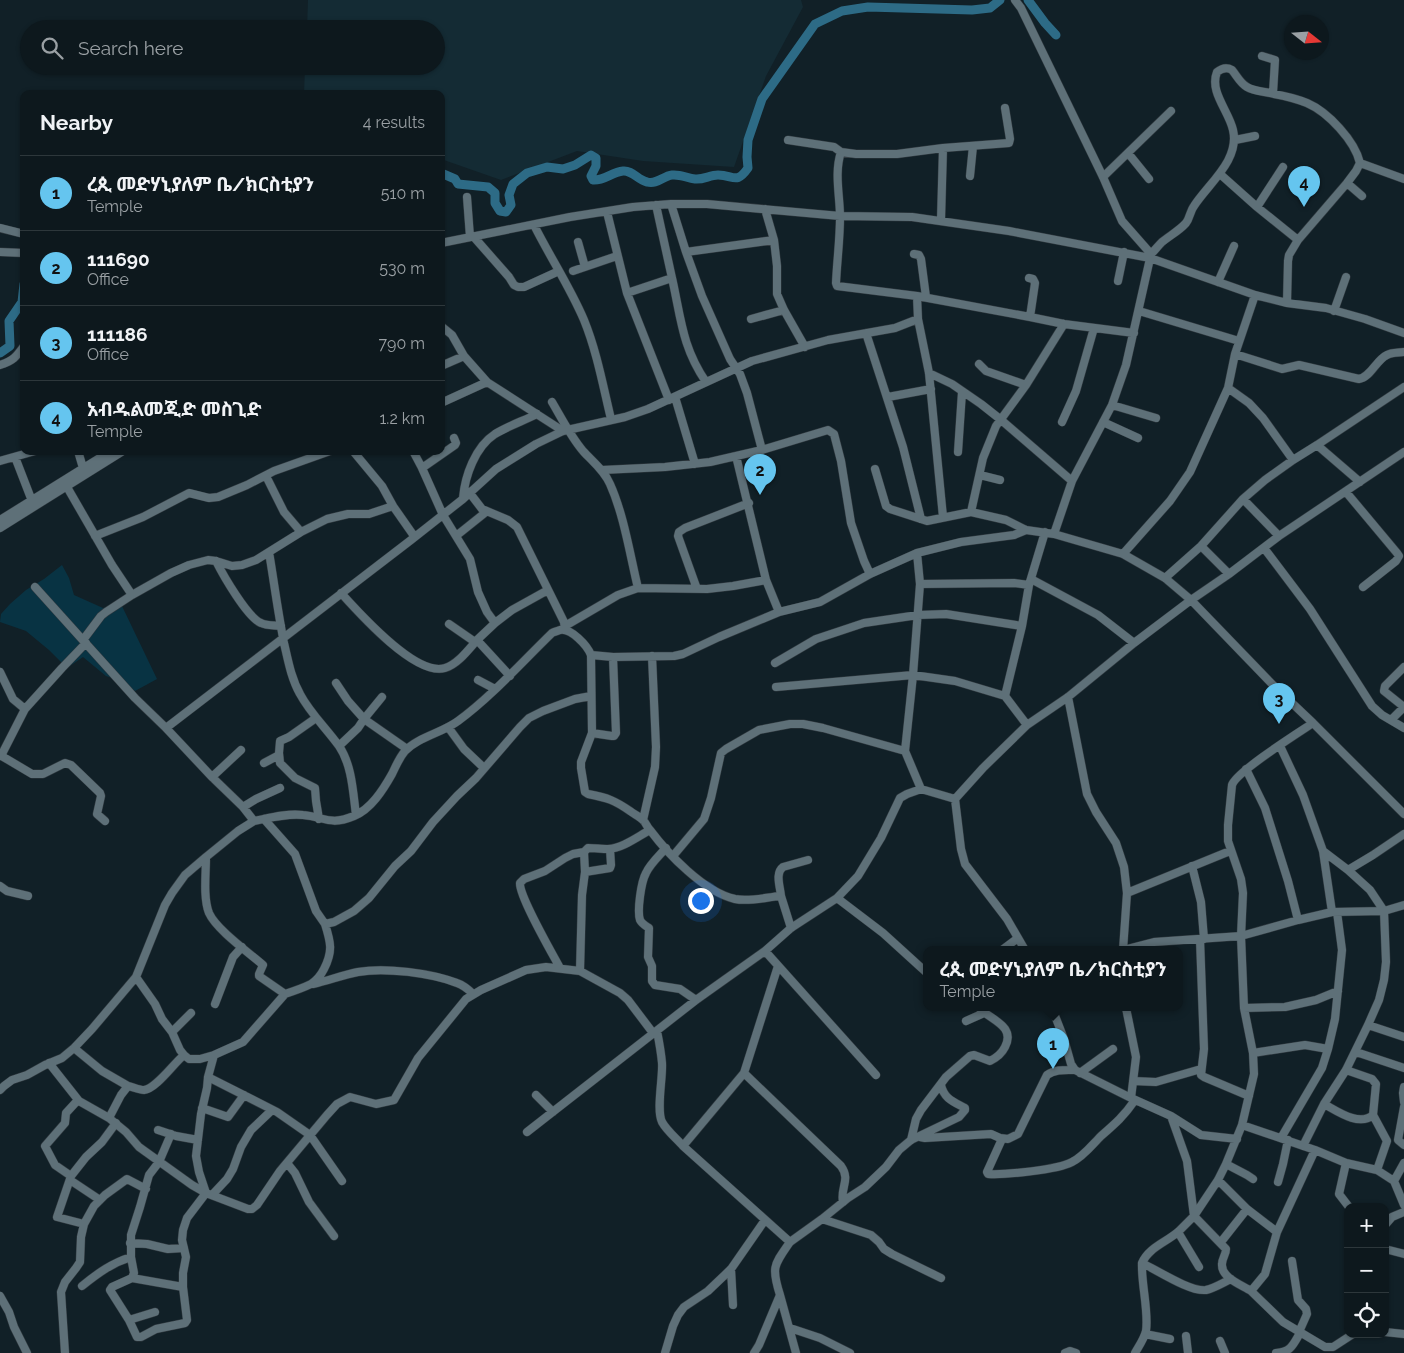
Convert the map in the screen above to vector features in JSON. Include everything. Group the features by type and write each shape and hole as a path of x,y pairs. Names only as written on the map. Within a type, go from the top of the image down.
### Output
{"street":[{"path":"1015,0 1021,8 1103,177 1122,222 1150,256"},
{"path":"1262,56 1275,60 1273,94"},
{"path":"1054,534 1072,481 1112,405 1126,365 1150,256 1160,243 1187,222 1194,206 1220,174 1235,140 1231,122 1221,104 1216,84 1217,72 1223,68 1230,68 1243,84 1248,87 1308,104 1324,113 1334,122 1354,147 1360,163 1347,183 1298,240 1289,255 1287,303"},
{"path":"788,140 834,147 841,152 856,154 897,154 1009,143 1005,108"},
{"path":"1103,177 1171,111"},
{"path":"1235,140 1255,136"},
{"path":"970,176 973,146"},
{"path":"941,220 943,148"},
{"path":"841,152 838,159 840,216 837,286 917,296 1064,324 1134,333"},
{"path":"1128,153 1149,179"},
{"path":"1360,163 1404,179"},
{"path":"1257,207 1283,167"},
{"path":"1220,174 1298,240"},
{"path":"1347,183 1362,196"},
{"path":"467,197 471,236 509,277 514,285 524,287 559,272"},
{"path":"445,241 607,212 671,204 707,204 840,216 912,217 941,220 1150,256 1255,295 1334,311 1404,332"},
{"path":"671,204 702,296 724,345 740,374 762,450"},
{"path":"656,205 686,343 697,369 706,382"},
{"path":"765,209 774,240 777,294 805,347"},
{"path":"607,212 627,293 672,398 694,464"},
{"path":"534,225 572,294 583,319 600,370 611,419"},
{"path":"0,228 20,233"},
{"path":"686,252 774,240"},
{"path":"578,242 585,267"},
{"path":"1218,282 1234,246"},
{"path":"0,252 20,253"},
{"path":"1118,280 1124,252"},
{"path":"914,254 919,255 921,259 926,298"},
{"path":"573,271 617,256"},
{"path":"1334,311 1346,276"},
{"path":"627,293 672,278"},
{"path":"1029,278 1035,282 1030,316"},
{"path":"1123,554 1170,501 1190,472 1228,388 1235,354 1255,295"},
{"path":"917,296 918,319 931,389 943,517"},
{"path":"751,319 784,310"},
{"path":"1139,311 1239,341"},
{"path":"166,728 443,515 496,469 536,444 566,430 648,409 752,361 828,340 895,328 918,319"},
{"path":"972,512 983,458 996,426 1026,385 1064,324"},
{"path":"1062,422 1076,391 1094,328"},
{"path":"445,329 452,335 464,356 487,382 566,430"},
{"path":"866,333 903,447 921,519"},
{"path":"0,365 15,358 20,351"},
{"path":"1235,354 1282,369 1299,365 1359,379 1366,377 1388,354 1404,352"},
{"path":"445,364 464,356"},
{"path":"979,364 986,371 1026,385"},
{"path":"929,373 952,384 1000,419 1072,481"},
{"path":"445,401 487,382"},
{"path":"1165,578 1201,546 1243,499 1265,480 1404,387"},
{"path":"1228,388 1249,403 1263,418 1293,460"},
{"path":"888,398 931,389"},
{"path":"958,452 962,392"},
{"path":"552,402 566,430 583,452 602,470 610,483 616,498 638,588"},
{"path":"1112,405 1156,418"},
{"path":"462,499 468,474 482,446 493,435 537,414"},
{"path":"1103,422 1138,438"},
{"path":"602,470 665,467 710,462 762,450 830,430 834,434 841,461 851,523 870,574"},
{"path":"445,452 455,445 454,438"},
{"path":"1317,445 1360,482"},
{"path":"1023,946 997,904 965,864 960,849 955,799 982,768 1027,725 1068,696 1191,600 1280,536 1404,452"},
{"path":"0,462 22,455"},
{"path":"79,455 83,468"},
{"path":"0,528 50,494 83,468 104,455"},
{"path":"0,520 32,501 68,487 117,455"},
{"path":"95,536 143,517 190,493 209,498 218,497 274,471 319,455"},
{"path":"356,455 382,486 393,506 414,536"},
{"path":"414,455 443,515 470,560 478,592 486,612 495,623"},
{"path":"422,468 441,455"},
{"path":"736,456 766,580 779,612"},
{"path":"15,457 32,501"},
{"path":"875,469 888,508 927,521 972,512 1006,520 1026,530 1054,534 1123,554 1165,578 1191,600 1273,685 1402,809"},
{"path":"980,475 1000,480"},
{"path":"266,476 284,512 301,532"},
{"path":"68,487 95,536 132,595"},
{"path":"469,492 486,512 508,520 517,526 565,629 589,649 591,655 592,733 582,762 585,792 611,799 643,820 673,856 706,885 735,899 746,900 781,896"},
{"path":"1346,492 1399,556 1396,562 1363,587"},
{"path":"1243,499 1280,536"},
{"path":"697,589 678,536 679,532 748,503"},
{"path":"105,821 97,814 101,796 100,792 71,765 65,763 43,774 32,774 1,756 25,709 85,641 101,616 132,595 171,573 208,560 227,566 242,565 256,560 321,522 348,514 369,514 393,506"},
{"path":"456,536 486,512"},
{"path":"591,655 613,657 674,656 683,654 719,636 779,612 820,602 870,574 917,553 962,542 1014,536 1026,530"},
{"path":"1005,696 1022,626 1030,582 1045,532"},
{"path":"1201,546 1229,574"},
{"path":"1264,548 1310,609 1372,706 1404,728"},
{"path":"269,552 280,626 290,671 300,694 316,718 339,746 345,757 350,775 356,815"},
{"path":"917,553 920,584 905,751 921,789"},
{"path":"216,561 229,584 256,620 266,625 280,626"},
{"path":"0,1090 12,1080 62,1058 74,1048 136,978 165,905 185,875 231,836 254,821 264,819 303,815 330,821 356,815 370,805 407,749 458,721 510,676 552,633 565,629 618,595 638,588 697,589 733,586 766,580"},
{"path":"920,584 1030,582 1098,615 1134,643"},
{"path":"35,586 135,698 243,807 254,821"},
{"path":"341,593 361,616 409,656 432,668 440,669 447,668 455,663 495,623 512,610 548,590"},
{"path":"775,663 816,639 864,623 918,615 946,614 1022,626"},
{"path":"449,624 476,641 510,676"},
{"path":"643,820 655,767 656,747 652,656"},
{"path":"592,733 614,736 616,733 613,657"},
{"path":"1392,720 1404,707 1384,689 1404,667"},
{"path":"0,672 13,699 25,709"},
{"path":"776,687 913,675 955,681 1005,696 1027,725"},
{"path":"478,680 495,689"},
{"path":"336,683 348,701 364,719 407,749"},
{"path":"325,924 334,922 354,911 369,898 456,796 476,778 529,718 543,711 591,696"},
{"path":"1068,696 1087,794 1116,843 1124,867 1127,893 1123,946"},
{"path":"339,746 358,728 382,697"},
{"path":"316,718 280,741 279,755 280,763 293,776 315,788 318,818"},
{"path":"1136,1353 1145,1334 1146,1320 1142,1263 1144,1257 1152,1249 1178,1232 1194,1216 1218,1180 1242,1125 1254,1074 1253,1053 1244,1008 1243,893 1241,879 1230,851 1228,833 1232,785 1235,779 1246,769 1313,723"},
{"path":"673,856 704,819 721,753 759,730 790,724 803,724 905,751"},
{"path":"448,727 464,749 484,768"},
{"path":"1278,1182 1283,1164 1285,1139 1322,1068 1328,1049 1338,992 1342,950 1324,851 1303,795 1280,746"},
{"path":"212,777 241,750"},
{"path":"264,763 279,755"},
{"path":"1246,769 1265,808 1298,920"},
{"path":"243,807 280,788"},
{"path":"527,1132 696,1000 765,951 791,928 836,898 858,876 881,838 900,798 921,789 955,799"},
{"path":"264,819 295,854 316,911 325,924 329,936 330,956 323,972 311,984"},
{"path":"560,968 529,908 520,888 520,883 524,879 545,871 573,854 584,852 588,848 610,849 650,830"},
{"path":"1348,870 1404,834"},
{"path":"666,848 646,873 641,886 639,901 640,920 649,928 648,957 652,966 653,983 655,985 680,989 696,1000"},
{"path":"585,872 610,868 610,849"},
{"path":"1127,893 1230,851"},
{"path":"1303,1146 1324,1104 1356,1052 1379,1000 1386,962 1384,911 1370,890 1324,851"},
{"path":"580,971 582,895 585,872 584,852"},
{"path":"206,857 208,912 216,924 263,965 259,976 286,994"},
{"path":"791,928 781,896 778,875 783,867 808,860"},
{"path":"1192,866 1201,902 1204,1049 1201,1075 1249,1096"},
{"path":"0,886 7,891 28,896"},
{"path":"836,898 883,933 923,969"},
{"path":"1138,946 1154,942 1242,936 1334,912 1384,911 1404,905"},
{"path":"1007,946 1018,938"},
{"path":"215,1004 233,957 242,947"},
{"path":"765,951 876,1075"},
{"path":"683,1146 744,1073 778,966"},
{"path":"49,1063 78,1100 109,1118 139,1147 159,1162 209,1194 252,1209 257,1206 280,1171 337,1104 346,1098 354,1097 376,1104 394,1100 418,1058 466,999 526,970 546,967 580,971 624,996 655,1032 662,1063 660,1108 663,1123 683,1146 790,1242"},
{"path":"136,978 155,1004 162,1019 172,1032 180,1050 188,1058 200,1059 243,1042 286,994 311,984 359,972 410,972 437,977 458,983 473,994"},
{"path":"1244,1008 1286,1007 1316,1000 1338,992"},
{"path":"914,1138 917,1116 946,1078 970,1056 974,1055 990,1060 1005,1048 1008,1037 1006,1028 982,1011 966,1021"},
{"path":"1053,1011 1071,1064 1077,1071 1171,1116 1201,1135 1237,1139"},
{"path":"1002,1139 987,1172 988,1174 1013,1173 1059,1166 1073,1162 1086,1152 1126,1114 1133,1099 1136,1057 1127,1011"},
{"path":"172,1032 190,1013"},
{"path":"1368,1025 1404,1037"},
{"path":"1253,1053 1305,1045 1328,1049"},
{"path":"74,1048 102,1071 128,1086 143,1090 150,1088 184,1055"},
{"path":"914,1138 991,1134 1002,1139 1012,1138 1018,1134 1048,1075 1056,1070 1077,1071 1113,1049"},
{"path":"1356,1052 1404,1068"},
{"path":"209,1194 199,1172 196,1156 202,1108 214,1055"},
{"path":"1133,1081 1156,1082 1201,1069"},
{"path":"1346,1070 1375,1081 1373,1115 1387,1141 1377,1170"},
{"path":"744,1073 846,1172 842,1196 843,1202"},
{"path":"208,1076 272,1110 310,1135 342,1181"},
{"path":"796,1353 775,1278 774,1271 776,1265 790,1242 865,1187 886,1167 899,1150 914,1138 952,1121 965,1112 965,1108 948,1099 941,1085"},
{"path":"109,1118 121,1094 128,1086"},
{"path":"1404,1087 1404,1102"},
{"path":"202,1108 228,1117 244,1095"},
{"path":"536,1095 553,1112"},
{"path":"78,1100 65,1114 65,1123 45,1146 55,1165 100,1200"},
{"path":"1324,1104 1353,1118 1366,1120 1373,1115"},
{"path":"1404,1107 1398,1140 1404,1145"},
{"path":"183,1287 132,1278 112,1287 110,1290 129,1320 135,1336 138,1338 156,1329 187,1320 183,1287 186,1257 182,1240 186,1218 209,1194 227,1179 241,1147 252,1130 272,1110"},
{"path":"1171,1116 1187,1161 1194,1216 1226,1249 1226,1254 1222,1261 1222,1269 1231,1279 1251,1291 1282,1322 1299,1333 1329,1348 1346,1338"},
{"path":"84,1224 57,1216 71,1178 86,1157 102,1142 116,1124"},
{"path":"1242,1125 1285,1139 1346,1163 1377,1170 1394,1181 1404,1205"},
{"path":"158,1130 198,1140"},
{"path":"132,1278 134,1273 131,1257 131,1235 149,1175 159,1162 171,1134"},
{"path":"1251,1291 1265,1274 1277,1232 1315,1150"},
{"path":"287,1163 295,1173 309,1202 334,1236"},
{"path":"1346,1163 1339,1194 1346,1203"},
{"path":"1394,1181 1404,1163"},
{"path":"1226,1164 1253,1179"},
{"path":"65,1353 61,1292 65,1282 80,1262 81,1237 84,1224 94,1206 127,1179 146,1189"},
{"path":"1218,1180 1247,1209 1277,1232"},
{"path":"1220,1242 1247,1209"},
{"path":"1389,1220 1392,1217 1404,1212"},
{"path":"822,1219 871,1235 884,1249 892,1254 941,1278"},
{"path":"666,1353 673,1326 684,1307 708,1291 731,1269 766,1220"},
{"path":"1178,1232 1198,1267"},
{"path":"130,1243 147,1244 168,1249 184,1248"},
{"path":"1389,1250 1404,1254"},
{"path":"82,1286 100,1271 131,1257"},
{"path":"1276,1353 1283,1353 1291,1347 1307,1314 1306,1309 1298,1300 1292,1261"},
{"path":"1142,1263 1187,1286 1199,1290 1208,1289 1231,1279"},
{"path":"731,1269 734,1305"},
{"path":"754,1353 759,1346 780,1295"},
{"path":"0,1296 27,1353"},
{"path":"129,1320 155,1312"},
{"path":"790,1328 820,1338 850,1353"},
{"path":"1389,1332 1404,1334"},
{"path":"1145,1334 1170,1339"},
{"path":"1186,1336 1188,1353"},
{"path":"1220,1340 1225,1353"},
{"path":"1065,1353 1070,1351 1076,1353"}],"shaded area":[{"path":"308,0 801,0 803,7 766,76 734,167 643,161 577,151 501,180 445,160 445,90 304,90 305,75 445,75 445,20 307,20"},
{"path":"62,565 69,578 74,595 103,608 121,604 157,679 135,691 121,681 106,676 83,657 67,668 26,631 0,622 1,614 10,604 26,590"}],"waterway":[{"path":"445,175 455,179 458,184 488,187 495,193 495,203 500,211 506,212 511,205 509,195 513,184 527,173 547,167 563,169 575,165 591,155 596,158 596,166 591,176 593,180 623,171 651,183 672,175 695,179 718,175 737,178 748,168 748,140 762,99 815,24 842,11 868,7 972,10 990,8 1000,0"},
{"path":"1028,0 1056,35"},
{"path":"0,353 10,346 9,321 20,305"}],"place":[{"name":"አብዱልመጂድ መስጊድ","path":"1304,207"},
{"name":"111690","path":"760,495"},
{"name":"111186","path":"1279,724"},
{"name":"ረጲ መድሃኒያለም ቤ/ክርስቲያን","path":"1053,1069"}]}
